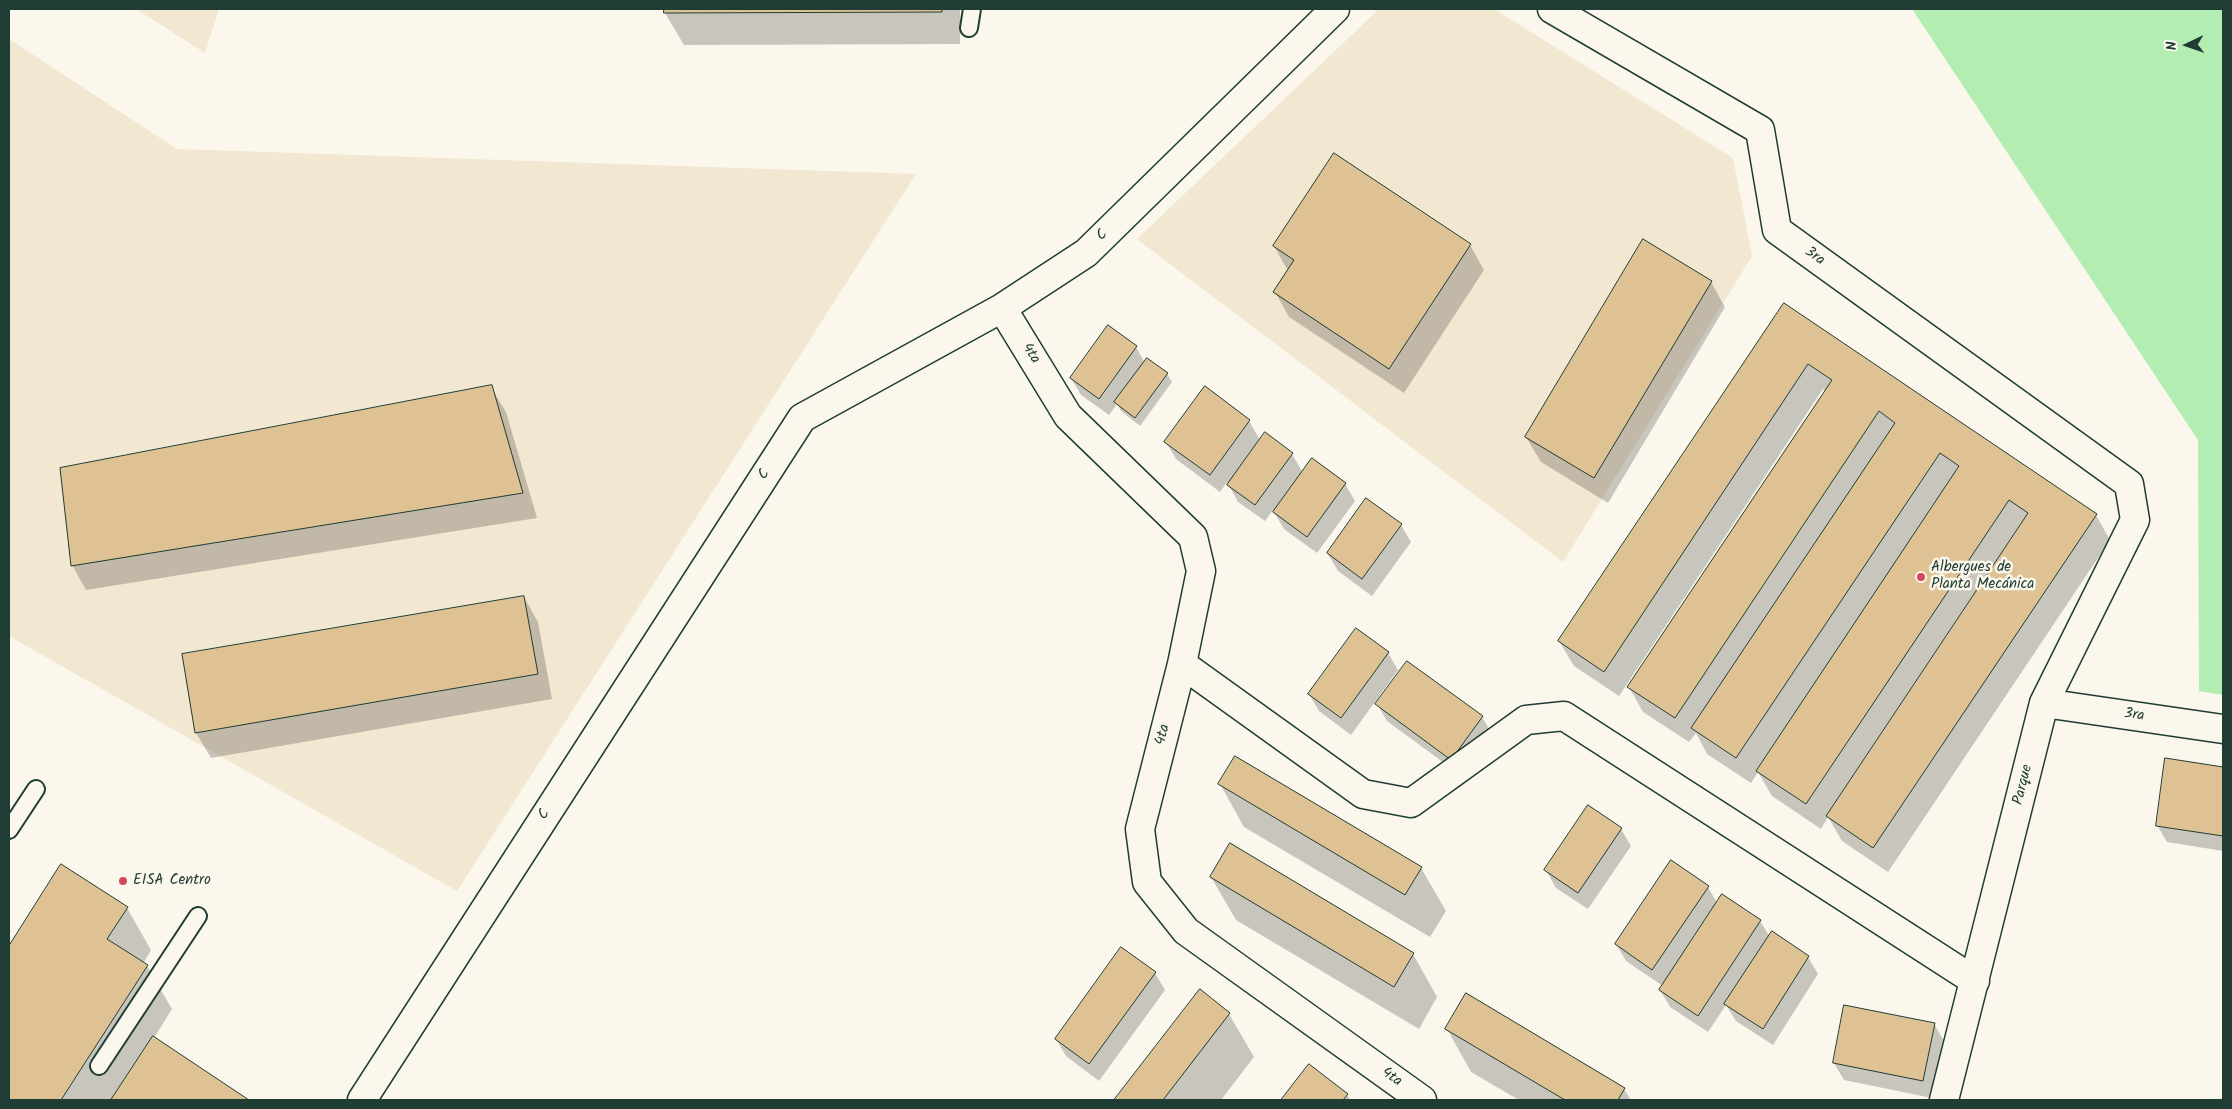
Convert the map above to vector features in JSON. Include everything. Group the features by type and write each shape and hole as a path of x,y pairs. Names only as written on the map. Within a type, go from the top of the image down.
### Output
{"street":[{"name":"C","path":"362,1100 802,418 1002,308 1086,253 1334,9"},
{"name":"3ra","path":"1552,9 1760,130 1777,230 2129,484"},
{"name":"4ta","path":"1002,308 1068,416 1193,536 1201,571 1182,664 1140,829 1147,882 1186,931 1422,1100"},
{"name":"Parque","path":"1944,1100 2044,703 2136,520 2129,484"},
{"path":"1182,664 1363,794 1411,803 1526,720 1564,716 1975,981"},
{"name":"3ra","path":"2044,703 2223,729"}],"lane":[{"path":"970,28 972,9"},
{"path":"9,830 36,789"},
{"path":"99,1066 198,916"}],"shaded area":[{"path":"136,9 219,9 205,53"},
{"path":"1379,9 1494,9 1733,158 1752,256 1563,562 1137,239"},
{"path":"9,39 177,149 916,174 457,891 9,636"}],"green space":[{"path":"1912,9 2223,9 2223,695 2199,691 2198,440"}],"building":[{"path":"664,9 942,9 942,12 664,13"},
{"path":"1334,153 1471,244 1389,369 1273,292 1294,260 1273,246"},
{"path":"1643,239 1712,281 1594,478 1525,437"},
{"name":"Albergues de Planta Mecánica","path":"1784,303 2097,514 1873,848 1826,816 2028,513 2009,500 1806,804 1756,771 1959,466 1940,453 1736,758 1691,728 1895,423 1879,411 1675,718 1627,687 1832,380 1808,364 1604,672 1558,641"},
{"path":"1108,325 1137,346 1099,399 1070,378"},
{"path":"1147,358 1168,373 1135,418 1114,402"},
{"path":"492,385 523,493 71,566 60,468"},
{"path":"1205,386 1250,420 1210,475 1164,442"},
{"path":"1265,432 1293,453 1255,505 1227,485"},
{"path":"1312,458 1346,483 1307,537 1273,512"},
{"path":"1366,498 1402,524 1362,579 1327,553"},
{"path":"524,596 538,674 195,733 182,654"},
{"path":"1356,628 1389,652 1341,718 1308,694"},
{"path":"1407,661 1483,716 1451,760 1375,704"},
{"path":"1235,756 1422,867 1405,895 1218,784"},
{"path":"2165,758 2223,767 2223,836 2156,826"},
{"path":"1588,805 1622,828 1578,893 1544,870"},
{"path":"1230,843 1414,953 1394,987 1210,877"},
{"path":"1671,860 1709,886 1652,970 1615,944"},
{"path":"61,864 128,907 107,939 148,965 61,1100 9,1100 9,946"},
{"path":"1722,894 1761,920 1698,1016 1659,990"},
{"path":"1772,931 1809,956 1763,1029 1724,1004"},
{"path":"1121,947 1156,972 1089,1064 1055,1039"},
{"path":"1200,989 1230,1013 1163,1100 1114,1100"},
{"path":"1466,993 1625,1088 1618,1100 1565,1100 1445,1029"},
{"path":"1844,1005 1935,1023 1923,1081 1833,1063"},
{"path":"153,1036 249,1100 111,1100"},
{"path":"1309,1064 1348,1094 1343,1100 1281,1100"}],"place":[{"name":"Albergues de Planta Mecánica","path":"1921,577"},
{"name":"EISA Centro","path":"123,881"}]}
